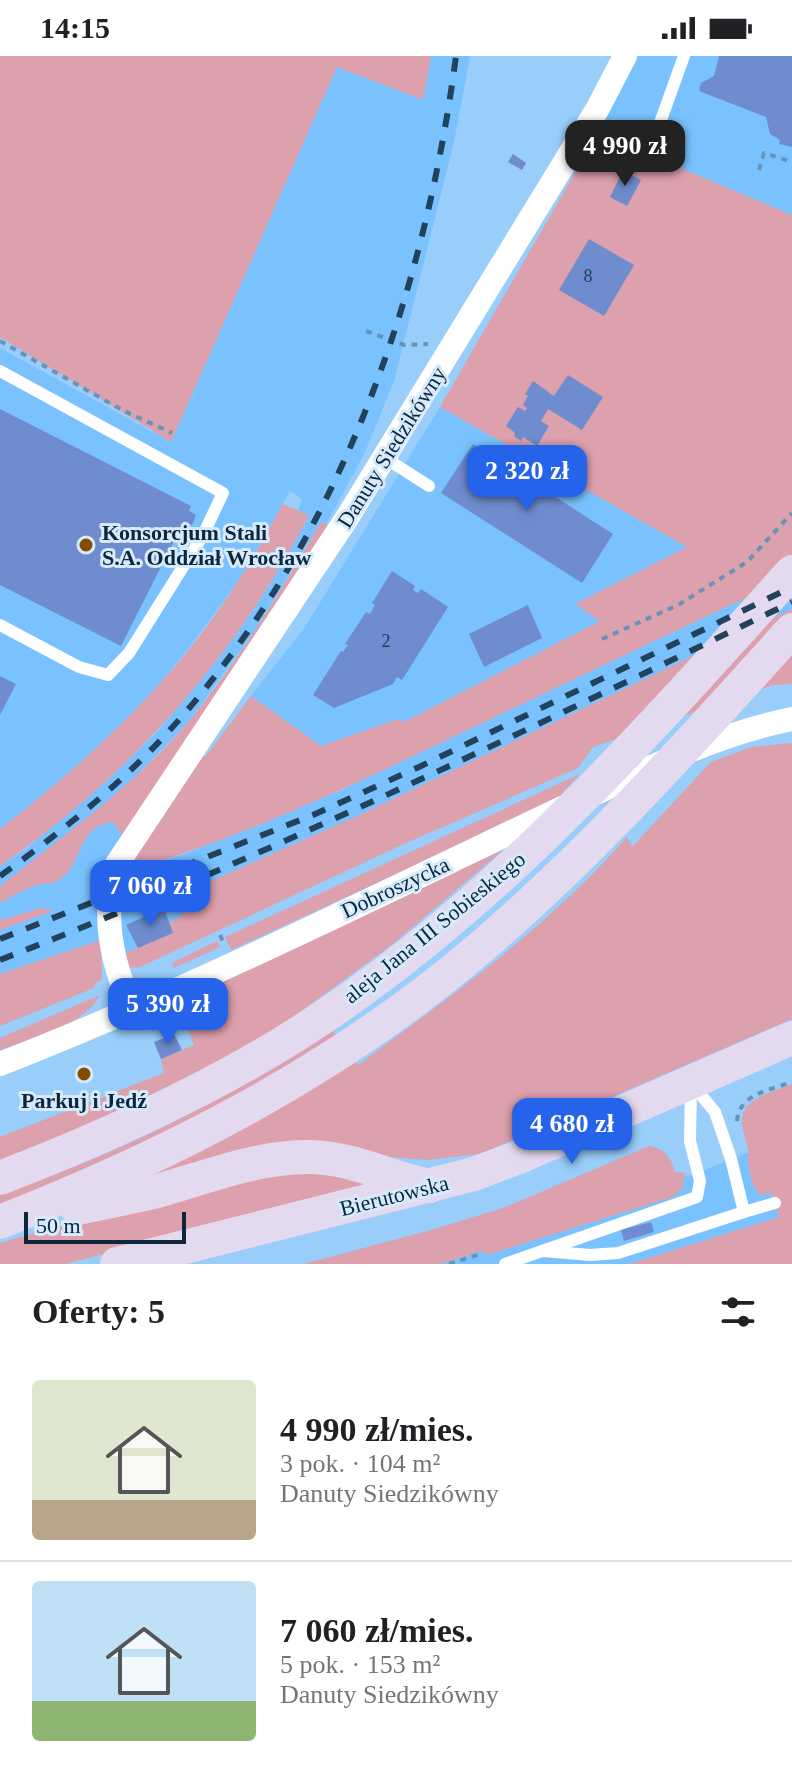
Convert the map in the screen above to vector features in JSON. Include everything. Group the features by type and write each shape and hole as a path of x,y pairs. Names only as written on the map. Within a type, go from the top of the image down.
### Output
{"main road":[{"name":"aleja Jana III Sobieskiego","path":"0,1178 72,1150 164,1108 277,1046 437,931 526,853 609,771 792,572"},
{"name":"aleja Jana III Sobieskiego","path":"0,1224 177,1146 260,1101 346,1048 440,981 541,894 656,780 792,630"},
{"name":"Bierutowska","path":"117,1264 430,1187 519,1157 792,1038"},
{"path":"0,1224 158,1191 269,1160 292,1158 312,1157 355,1163 430,1187"}],"street":[{"name":"Danuty Siedzikówny","path":"132,1008 119,981 111,949 111,888 117,864 385,458 598,108 625,56"},
{"name":"Dobroszycka","path":"0,1064 265,948 662,761 726,736 792,719"}],"lane":[{"path":"657,131 684,56"},
{"path":"0,371 223,493 203,535 129,653 108,675 79,667 0,625"},
{"path":"385,458 429,486"},
{"path":"691,1083 715,1112 744,1212"},
{"path":"505,1264 697,1197 700,1181 690,1141 691,1083"},
{"path":"543,1251 590,1255 618,1253 775,1203"}],"path":[{"path":"759,170 764,153 792,162"},
{"path":"366,331 404,345"},
{"path":"0,341 124,411 172,433"},
{"path":"602,639 678,605 747,562 792,513"},
{"path":"736,1124 743,1102 792,1082"},
{"path":"449,1264 480,1254"}],"shaded area":[{"path":"0,56 431,56 423,100 337,67 171,442 0,337"},
{"path":"431,56 470,56 454,142 394,381 365,452 326,525 321,522 256,629 189,721 108,801 125,835 101,940 0,974 0,866 26,849 109,779 158,731 218,659 259,601 309,516 298,511 302,499 290,491 240,579 149,697 59,784 0,829 0,348 171,442 337,66 423,100"},
{"path":"636,56 792,56 792,215 598,133"},
{"path":"598,133 792,215 792,576 300,808 170,858 125,871 202,756 206,756 251,696 321,746 398,719 404,722 600,621 575,604 687,547 440,407"},
{"path":"440,407 688,547 575,604 600,621 404,722 398,719 321,747 251,696 305,627"},
{"path":"283,504 309,515 280,567 214,664 176,710 93,793 0,866 0,829 100,744 161,682 215,615 246,569"},
{"path":"321,522 331,527 125,835 113,822 101,825 86,838 73,865 59,880 34,886 0,903 0,886 123,788 189,721 259,624"},
{"path":"792,576 792,609 357,816 204,884 183,915 169,923 173,933 123,954 119,940 120,899 125,871 180,856 344,789 668,632"},
{"path":"792,609 792,684 773,685 593,747 578,768 406,843 140,967 129,968 123,954 173,933 169,923 183,915 185,904 204,884 357,816"},
{"path":"792,743 792,1019 480,1154 427,1160 341,1153 156,1175 354,1061 358,1065 533,930 627,837 632,847 711,762 751,747"},
{"path":"580,774 555,801 231,950 225,937"},
{"path":"503,850 394,943 281,1026 173,1089 0,1165 0,1137 164,1073 161,1059 194,1045 182,1012 182,999"},
{"path":"41,908 53,911 0,930 0,920"},
{"path":"101,940 102,980 95,983 94,988 0,1026 0,974"},
{"path":"217,941 220,947 174,968 172,963"},
{"path":"100,995 92,1006 70,1023 0,1050 0,1038"},
{"path":"331,1029 336,1035 198,1120 0,1206 0,1195 98,1157 170,1124"},
{"path":"792,1084 792,1264 629,1264 779,1217 771,1193 760,1195 752,1181 742,1119 750,1104 757,1099"},
{"path":"792,1134 792,1264 375,1264 698,1173"},
{"path":"649,1146 666,1154 675,1172 685,1173 682,1189 673,1197 487,1255 482,1251 440,1264 304,1264 503,1208"},
{"path":"303,1166 379,1183 65,1264 0,1264 0,1243 100,1213"}],"building":[{"path":"719,56 792,56 792,147 779,144 780,140 770,134 766,117 699,91 701,83 714,76"},
{"path":"513,154 526,163 522,170 508,162"},
{"path":"623,171 641,180 627,206 610,197"},
{"path":"589,239 634,265 604,316 559,290"},
{"path":"568,375 603,397 582,430 548,409 541,421 549,426 537,446 523,437 521,441 514,436 515,433 506,426 518,407 525,411 527,408 523,405 528,396 525,394 533,381 554,396"},
{"name":"Konsorcjum Stali S.A. Oddział Wrocław","path":"0,409 191,506 189,511 196,515 192,525 184,521 121,646 0,585"},
{"path":"473,444 613,534 582,583 441,493"},
{"path":"392,571 415,586 413,590 418,593 421,589 448,607 402,680 397,677 393,684 334,708 313,695 348,645 345,644 366,612 370,614 375,605 372,603"},
{"path":"528,605 542,638 484,667 469,634"},
{"path":"0,676 16,684 0,715"},
{"path":"164,908 173,933 138,948 126,925"},
{"path":"174,1034 182,1050 161,1059 154,1042"},
{"path":"651,1222 654,1232 624,1241 621,1230"}],"railway":[{"path":"0,876 88,808 150,751 228,659 280,582 325,500 364,416 395,328 421,238 441,147 456,56"},
{"path":"0,939 313,815 792,587"},
{"path":"0,960 301,834 792,602"}],"place":[{"name":"Konsorcjum Stali S.A. Oddział Wrocław","path":"86,545"},
{"name":"Parkuj i Jedź","path":"84,1074"}]}
